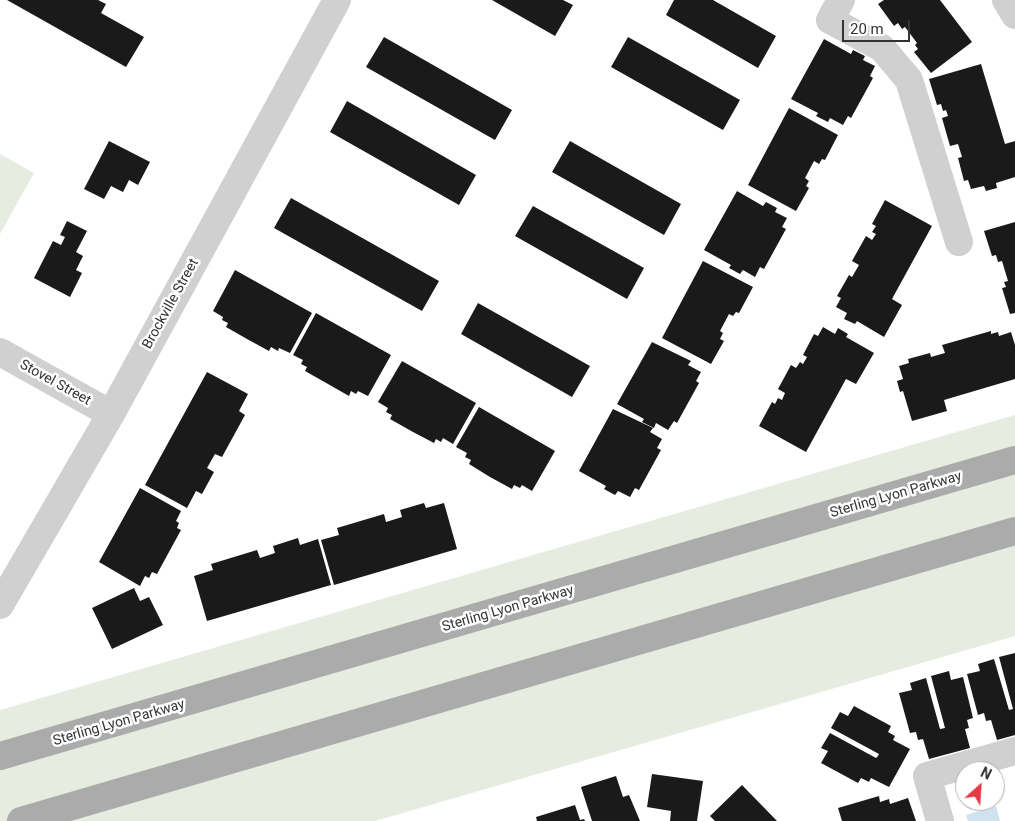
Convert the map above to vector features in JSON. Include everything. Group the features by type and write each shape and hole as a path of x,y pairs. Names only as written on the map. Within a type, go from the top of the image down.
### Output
{"main road":[{"name":"Sterling Lyon Parkway","path":"0,756 40,746 1015,460"},
{"path":"21,821 1015,531"}],"street":[{"name":"Brockville Street","path":"0,604 111,414 337,0"},
{"path":"841,0 830,20 882,48 909,80 959,242"},
{"path":"1006,0 1015,16"},
{"name":"Stovel Street","path":"0,352 111,414"},
{"path":"940,821 926,776 1015,751"}],"shaded area":[{"path":"0,154 34,173 0,234"},
{"path":"1015,415 1015,636 375,821 0,821 0,710"}],"water":[{"path":"979,811 997,811 1000,821 968,821 966,815"}],"building":[{"path":"7,0 98,0 106,4 101,13 144,37 126,67"},
{"path":"492,0 563,0 573,5 555,36"},
{"path":"674,0 713,0 776,36 758,68 666,15"},
{"path":"884,0 940,0 972,42 931,73 914,52 918,49 915,45 917,43 905,27 902,29 898,23 894,26 878,4"},
{"path":"384,37 512,110 495,140 366,67"},
{"path":"628,37 740,100 723,130 611,67"},
{"path":"824,39 851,54 853,50 865,56 863,60 875,66 870,76 873,78 851,118 848,116 843,125 830,118 828,122 816,116 818,113 791,99"},
{"path":"981,64 1005,144 1015,141 1015,177 996,183 997,188 986,191 984,186 971,189 968,180 964,181 958,158 962,157 958,144 950,146 942,118 948,116 946,110 943,111 941,104 937,105 929,79"},
{"path":"347,101 476,175 459,205 330,132"},
{"path":"789,108 838,135 825,160 822,159 819,164 814,161 805,178 809,181 806,186 809,188 796,211 748,185"},
{"path":"109,141 150,162 138,185 129,180 123,192 111,186 104,199 84,189"},
{"path":"570,141 681,204 664,235 552,172"},
{"path":"737,191 763,206 766,202 777,208 775,212 787,218 782,227 786,229 764,269 760,267 755,277 743,270 740,274 729,268 731,265 704,250"},
{"path":"291,198 439,281 422,311 274,228"},
{"path":"885,200 932,226 892,299 902,305 884,337 857,321 855,324 844,319 847,313 836,307 841,298 837,296 849,275 852,277 859,265 852,261 866,236 872,240 876,234 872,232 876,226 872,224"},
{"path":"533,206 644,268 627,299 515,236"},
{"path":"67,221 87,231 76,252 83,256 76,270 82,273 70,297 34,278 53,241 61,245 65,237 60,235"},
{"path":"1015,222 1015,313 1010,314 1002,288 1006,287 1004,282 1008,281 1002,261 998,262 996,255 992,256 984,231"},
{"path":"703,261 753,287 739,313 736,312 733,316 729,314 720,331 723,333 720,339 724,341 711,364 662,338"},
{"path":"235,270 312,313 290,353 279,348 278,351 271,347 269,351 226,327 228,323 222,320 223,317 213,311"},
{"path":"478,303 590,366 572,397 461,334"},
{"path":"316,313 391,355 368,396 358,391 356,394 351,391 349,396 305,371 307,367 301,364 303,360 293,355"},
{"path":"823,327 835,334 838,328 848,334 846,337 874,353 856,384 846,379 806,452 759,426 772,402 775,404 778,398 782,400 785,393 778,389 791,365 796,368 800,362 803,364 807,357 803,355 814,334 818,336"},
{"path":"991,331 991,334 998,332 999,336 1011,332 1015,345 1015,379 944,400 947,411 912,421 903,391 900,392 897,381 903,379 899,366 909,363 908,359 930,353 931,357 945,353 942,345"},
{"path":"652,342 691,361 688,365 701,372 696,381 699,383 677,423 674,421 668,430 656,423 654,428 642,422 644,419 617,404"},
{"path":"402,361 476,403 453,444 443,438 441,442 436,439 434,443 413,432 390,419 392,415 386,412 388,408 378,402"},
{"path":"207,372 248,394 239,411 245,415 222,457 215,454 207,468 214,472 202,494 196,491 187,508 145,485"},
{"path":"479,407 555,451 532,491 522,485 520,488 514,485 512,489 490,477 469,464 471,460 465,457 467,453 456,447"},
{"path":"613,409 653,428 650,432 662,439 657,448 661,450 639,490 635,488 630,497 618,491 615,495 604,489 606,486 579,471"},
{"path":"140,488 181,511 176,521 179,523 177,528 181,530 157,574 152,572 149,578 145,576 140,586 99,562"},
{"path":"424,503 426,508 444,503 457,549 334,585 321,540 339,535 337,528 384,514 386,522 402,517 400,510"},
{"path":"298,538 300,545 318,539 331,585 207,621 194,576 213,570 211,564 257,550 260,558 275,553 273,546"},
{"path":"134,588 140,601 149,597 163,625 112,649 92,608"},
{"path":"1015,653 1015,735 997,740 991,720 986,721 984,713 978,715 967,674 980,671 978,664 994,659 1009,710 1013,709 999,657"},
{"path":"949,671 951,680 963,677 973,718 967,720 969,728 965,729 970,748 929,759 923,739 918,740 916,732 910,733 899,693 912,690 910,683 926,678 940,729 945,728 931,676"},
{"path":"854,706 891,726 888,732 895,736 893,740 910,749 889,787 871,778 869,782 861,778 858,783 821,763 828,751 821,748 830,733 876,758 878,756 879,754 831,728 840,712 848,716"},
{"path":"652,774 703,781 697,821 670,821 671,811 647,807"},
{"path":"616,776 623,797 629,795 640,821 592,821 581,787"},
{"path":"742,785 777,821 715,821 710,816"},
{"path":"879,796 880,802 889,799 890,804 908,798 916,821 842,821 838,808"},
{"path":"575,805 580,820 584,819 585,821 537,821 536,817"}]}
